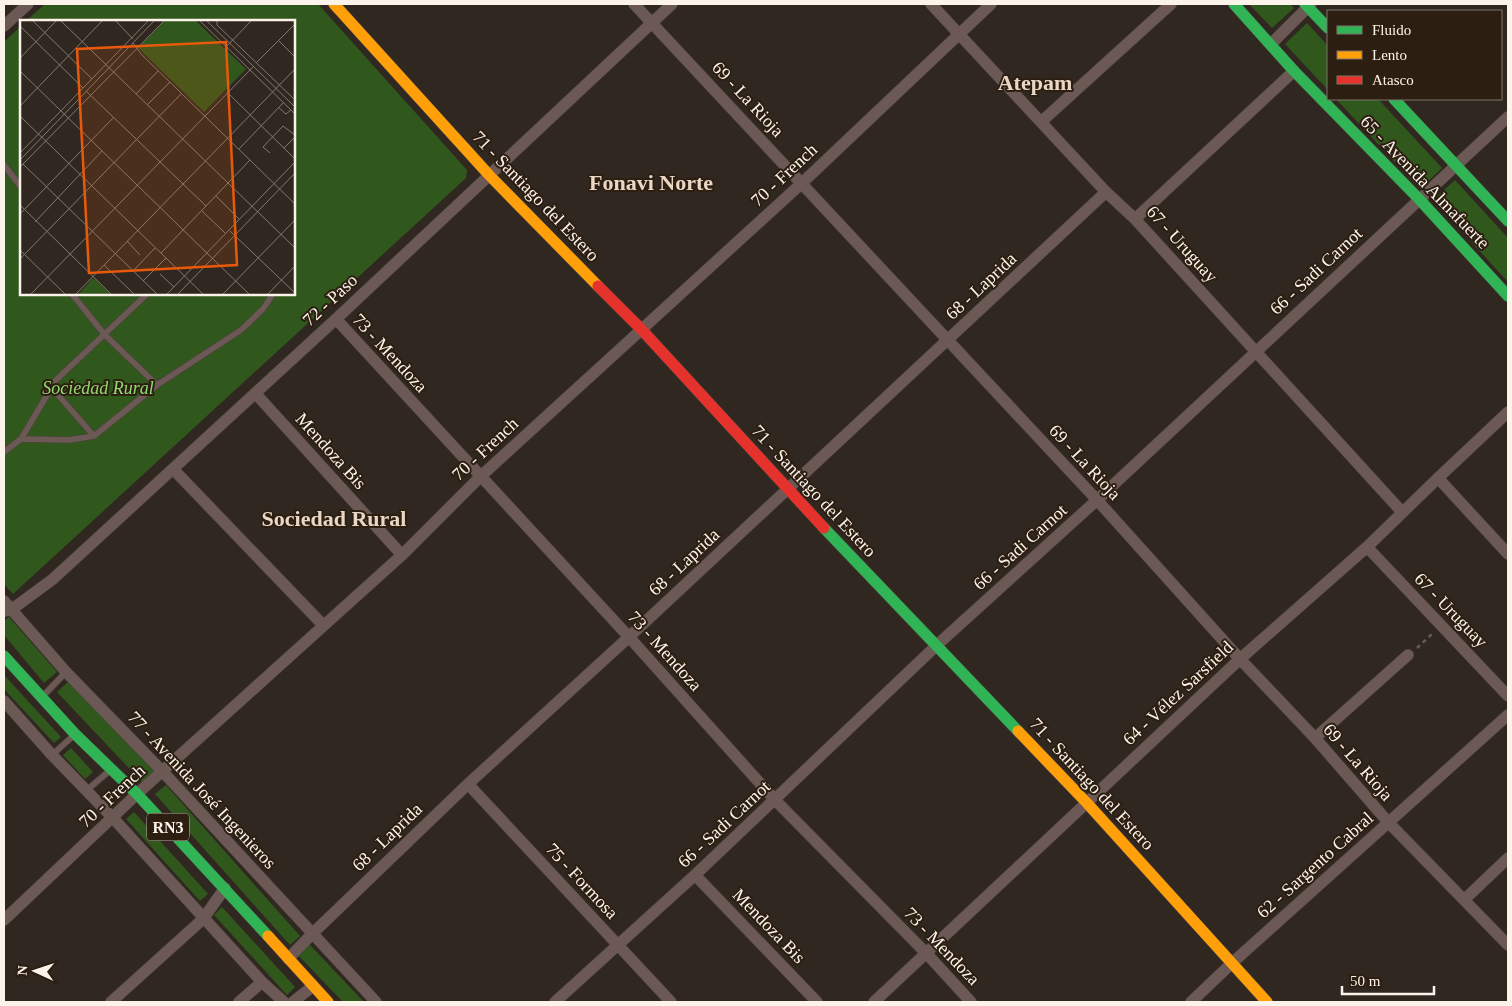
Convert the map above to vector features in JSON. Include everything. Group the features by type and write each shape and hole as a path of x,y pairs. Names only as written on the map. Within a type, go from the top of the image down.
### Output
{"main road":[{"name":"65 - Avenida Almafuerte","path":"1234,4 1294,71 1419,199 1508,296"},
{"path":"1308,5 1327,27"},
{"name":"71 - Santiago del Estero","path":"340,6 490,176 641,329 787,490 1086,802 1267,1002"},
{"name":"65 - Avenida Almafuerte","path":"1395,100 1508,221"},
{"name":"RN3","path":"4,656 75,734 137,794 328,1002"}],"street":[{"path":"4,26 28,4"},
{"name":"69 - La Rioja","path":"634,4 1097,500 1240,659 1315,738 1388,822 1508,945"},
{"name":"72 - Paso","path":"6,607 53,579 336,320 672,4"},
{"name":"67 - Uruguay","path":"931,4 1106,192 1136,219 1402,512"},
{"name":"70 - French","path":"4,920 114,818 137,794 402,555 481,476 802,183 991,4"},
{"path":"1041,122 1171,4"},
{"path":"1271,44 1308,5"},
{"path":"1136,219 1294,71"},
{"name":"66 - Sadi Carnot","path":"555,1002 695,875 937,645 1097,500 1508,117"},
{"name":"68 - Laprida","path":"288,959 468,784 948,341 1106,192"},
{"name":"73 - Mendoza","path":"336,320 629,637 775,800 927,954 971,1002"},
{"name":"Mendoza Bis","path":"255,393 402,555"},
{"name":"64 - Vélez Sarsfield","path":"874,1002 1240,659 1367,547 1508,412"},
{"path":"174,469 323,625"},
{"path":"1438,478 1508,554"},
{"name":"67 - Uruguay","path":"1367,547 1508,696"},
{"name":"77 - Avenida José Ingenieros","path":"6,607 163,772 376,1002"},
{"path":"1315,738 1408,655"},
{"path":"4,701 52,755 114,818 262,982 284,1002"},
{"name":"62 - Sargento Cabral","path":"1191,1002 1508,715"},
{"name":"75 - Formosa","path":"468,784 672,1002"},
{"path":"1464,899 1508,858"},
{"name":"Mendoza Bis","path":"695,875 817,1002"},
{"path":"111,1002 204,919 225,888"},
{"path":"239,1002 262,982"},
{"path":"293,1002 313,986"}],"lane":[{"path":"4,166 20,186"},
{"path":"73,295 104,334 157,385"},
{"path":"4,452 21,439 56,380 146,295"},
{"path":"21,439 68,440 94,436 157,385 240,330 263,309 272,295"},
{"path":"51,387 94,436"},
{"path":"41,698 66,672"},
{"path":"52,755 75,734"},
{"path":"87,790 112,769"}],"path":[{"path":"1408,655 1441,625"}],"green space":[{"name":"Sociedad Rural","path":"45,4 318,4 467,170 466,178 13,594 4,584 4,42 20,27 20,295 295,295 295,20 27,20"},
{"path":"1249,4 1290,4 1294,8 1272,28"},
{"path":"1307,23 1327,45 1327,89 1285,44"},
{"path":"1337,100 1379,100 1442,168 1420,189"},
{"path":"1455,180 1508,238 1508,282 1433,200"},
{"path":"9,617 57,672 44,683 4,635 4,621"},
{"path":"4,675 61,737 54,743 4,689"},
{"path":"69,681 154,771 142,782 57,692"},
{"path":"71,748 93,772 85,779 63,755"},
{"path":"166,785 300,936 290,945 155,794"},
{"path":"134,812 208,894 200,901 126,819"},
{"path":"222,907 295,987 287,995 214,915"},
{"path":"309,944 364,1002 343,1002 297,954"}],"traffic: fast":[{"path":"1234,4 1294,71 1419,199 1508,296"},
{"path":"1305,4 1327,27"},
{"path":"1395,100 1508,221"},
{"path":"824,528 1018,731"},
{"path":"4,656 75,734 137,794 268,936"}],"traffic: slow":[{"path":"334,4 490,176 598,286"},
{"path":"1018,731 1086,802 1267,1002"},
{"path":"268,936 328,1002"}],"traffic: jam":[{"path":"598,286 641,329 824,528"}],"district":[{"name":"Atepam","path":"1035,82"},
{"name":"Fonavi Norte","path":"651,182"},
{"name":"Sociedad Rural","path":"334,518"}]}
